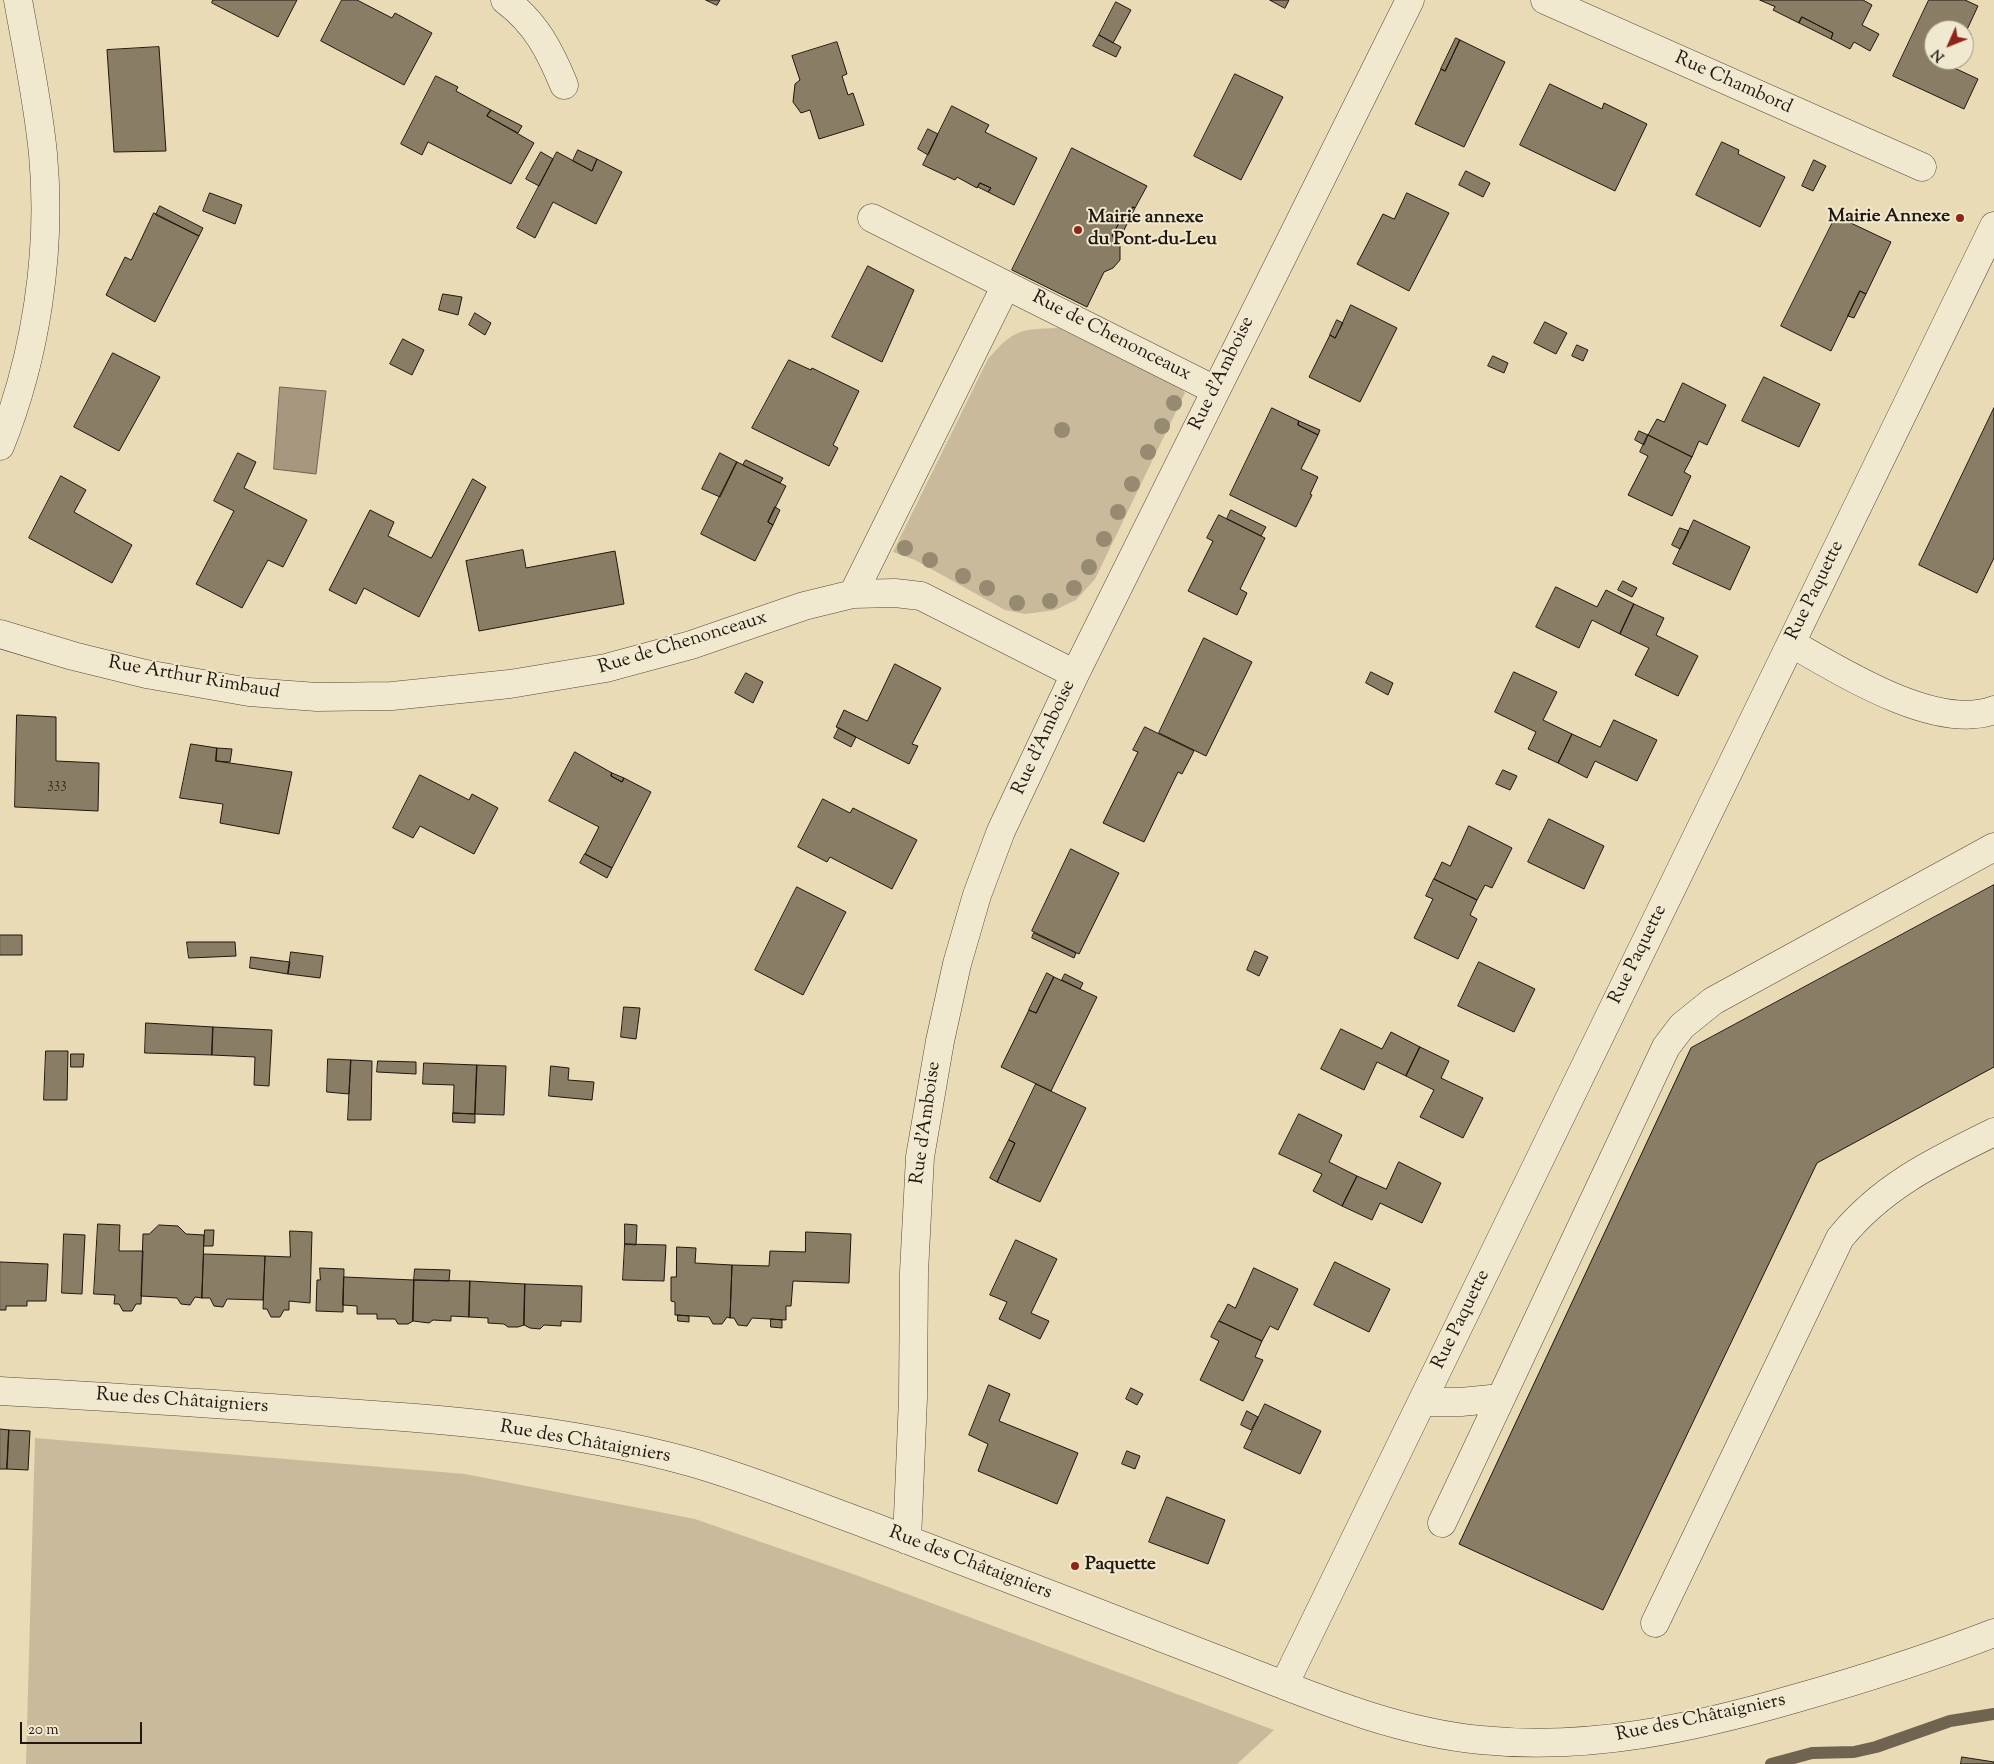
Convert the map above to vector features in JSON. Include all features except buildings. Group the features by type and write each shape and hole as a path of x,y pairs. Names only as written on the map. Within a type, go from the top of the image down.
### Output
{"street":[{"path":"0,446 26,363 34,327 43,260 45,226 45,188 39,118 18,0"},
{"path":"505,0 524,15 549,48 564,85"},
{"name":"Rue d'Amboise","path":"907,1540 913,1398 916,1199 920,1157 932,1079 957,964 977,895 1001,831 1075,674 1410,0"},
{"name":"Rue Chambord","path":"1545,0 1922,167"},
{"name":"Rue de Chenonceaux","path":"872,218 1216,390"},
{"name":"Rue Paquette","path":"1284,1685 1994,226"},
{"path":"853,594 1006,285"},
{"name":"Rue de Chenonceaux","path":"392,696 510,684 606,668 691,645 804,606 853,594 895,592 921,596 1075,674"},
{"name":"Rue Arthur Rimbaud","path":"0,634 73,656 146,674 249,692 317,697 392,696"},
{"path":"1791,643 1874,690 1929,709 1957,715 1986,714 1994,710"},
{"path":"1442,1522 1666,1047 1682,1026 1713,1001 1994,847"},
{"path":"1655,1623 1840,1238 1857,1217 1878,1198 1918,1170 1994,1132"},
{"name":"Rue des Châtaigniers","path":"0,1391 384,1415 571,1436 712,1469 907,1540 1370,1717 1420,1731 1487,1741 1557,1743 1650,1734 1708,1722 1770,1706 1921,1661 1994,1633"},
{"path":"1422,1402 1461,1402 1501,1398"},
{"name":"Rue des Châtaigniers","path":"1921,1661 1994,1646"}],"shaded area":[{"path":"1058,328 1180,387 1185,393 1095,579 1076,600 1055,610 1025,614 1005,610 915,560 893,552 988,359 1004,342 1018,333 1035,329"},
{"path":"280,387 326,391 316,474 274,469"},
{"path":"35,1438 465,1474 695,1519 853,1574 1274,1730 1237,1764 26,1764"}],"waterway":[{"path":"1771,1764 1812,1753 1854,1752 1876,1747 1950,1721 1994,1714"}],"place":[{"name":"Mairie Annexe","path":"1960,218"},
{"name":"Mairie annexe du Pont-du-Leu","path":"1078,230"},
{"name":"Paquette","path":"1075,1566"}]}
